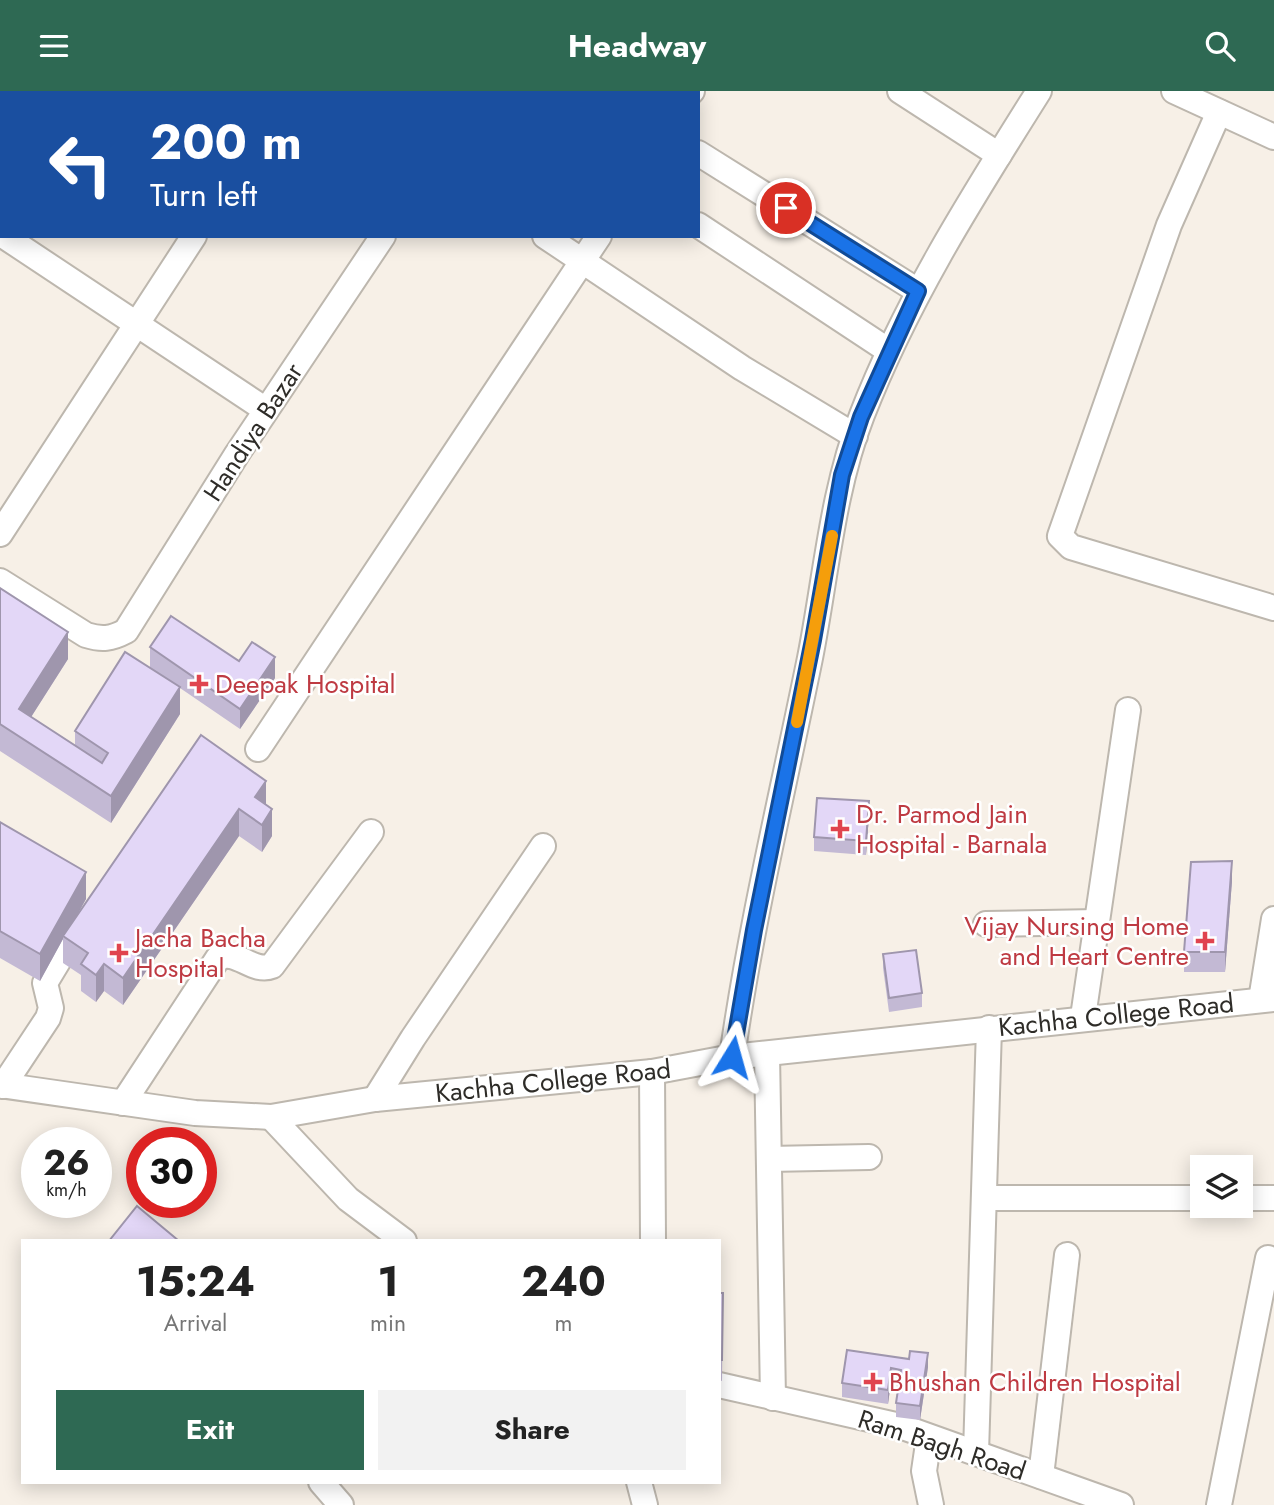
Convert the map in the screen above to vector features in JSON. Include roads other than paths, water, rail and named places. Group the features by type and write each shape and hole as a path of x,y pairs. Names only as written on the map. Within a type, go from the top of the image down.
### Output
{"street":[{"path":"900,91 999,155"},
{"path":"732,1057 754,930 813,640 842,475 889,351 918,291 1039,91"},
{"path":"1174,91 1274,137"},
{"path":"1219,112 1169,225 1060,535 1071,547 1274,608"},
{"path":"700,154 918,291"},
{"path":"700,226 889,351"},
{"path":"3,238 266,410"},
{"path":"0,534 193,238"},
{"name":"Handiya Bazar","path":"0,581 86,635 99,639 112,638 126,631 266,410 382,238"},
{"path":"548,238 742,368 855,436"},
{"path":"258,748 598,238"},
{"path":"1083,1017 1128,710"},
{"path":"123,1103 218,958 231,956 261,969 272,966 371,832"},
{"path":"375,1099 412,1038 543,846"},
{"path":"2,1086 48,1018 51,1008 46,983 95,902"},
{"path":"1267,999 1274,919"},
{"path":"986,923 1097,922"},
{"name":"Kachha College Road","path":"2,1086 195,1113 271,1117 375,1099 652,1072 732,1057 1267,999"},
{"path":"976,1454 989,1028"},
{"path":"767,1053 773,1398"},
{"path":"652,1072 653,1239"},
{"path":"271,1117 348,1199 395,1238"},
{"path":"769,1159 869,1157"},
{"path":"984,1198 1190,1198"},
{"path":"1253,1198 1274,1198"},
{"path":"1041,1476 1067,1255"},
{"path":"1219,1505 1268,1258"},
{"name":"Ram Bagh Road","path":"721,1385 900,1426 1121,1505"},
{"path":"929,1437 924,1471 930,1505"},
{"path":"323,1484 341,1505"},
{"path":"640,1484 645,1505"}],"place":[{"name":"Deepak Hospital","path":"199,684"},
{"name":"Dr. Parmod Jain Hospital - Barnala","path":"840,829"},
{"name":"Vijay Nursing Home and Heart Centre","path":"1205,941"},
{"name":"Jacha Bacha Hospital","path":"119,953"},
{"name":"Bhushan Children Hospital","path":"873,1382"}]}
